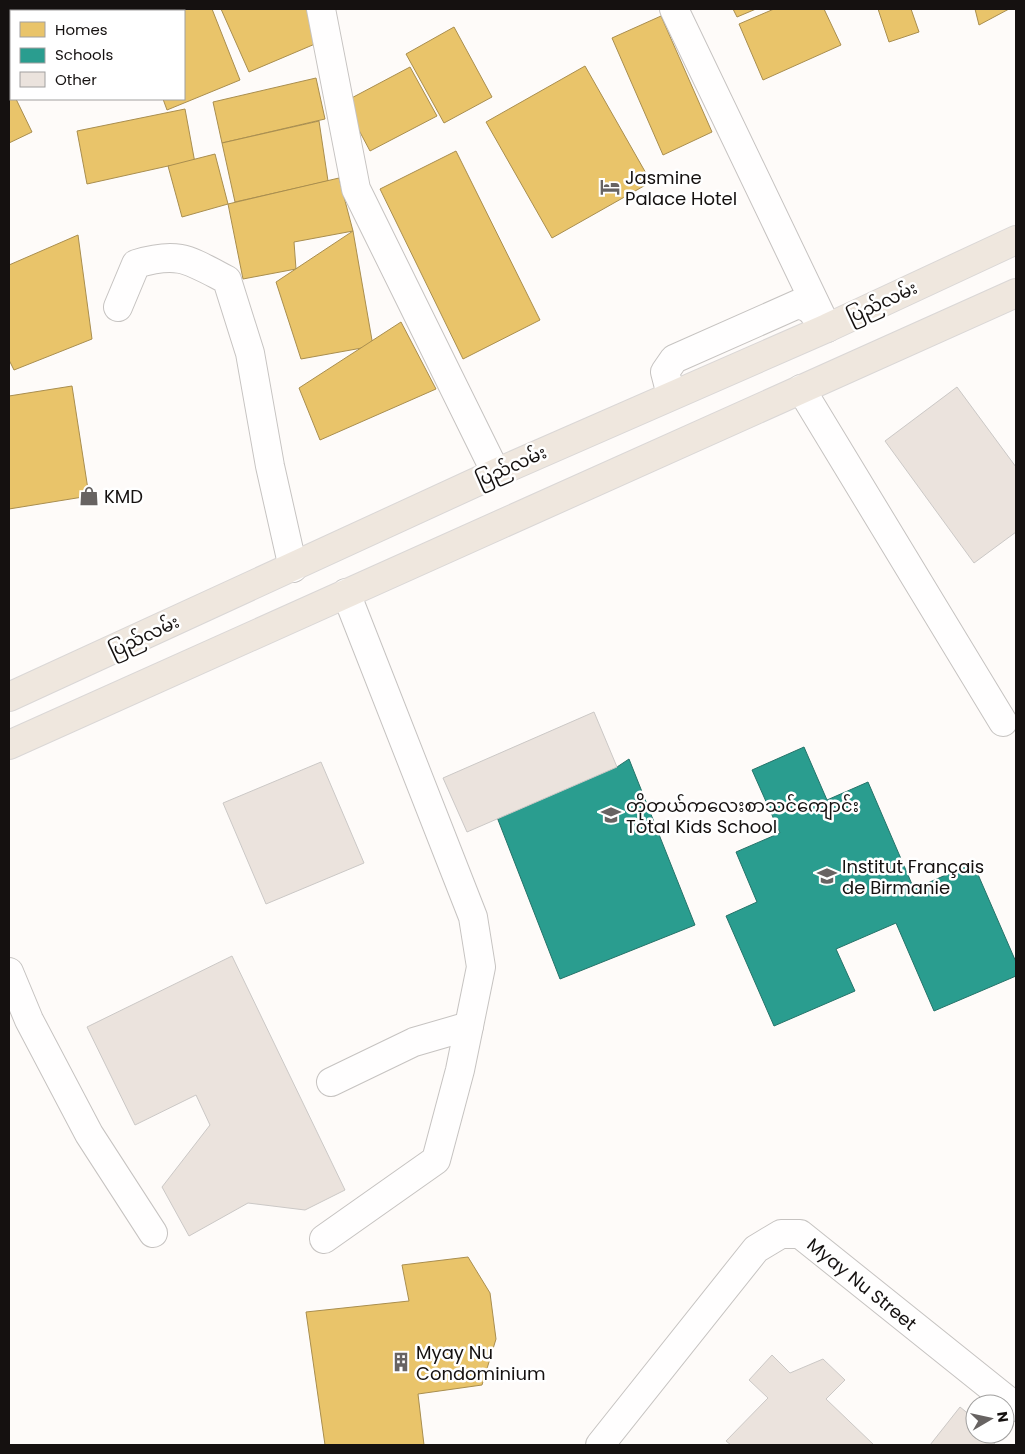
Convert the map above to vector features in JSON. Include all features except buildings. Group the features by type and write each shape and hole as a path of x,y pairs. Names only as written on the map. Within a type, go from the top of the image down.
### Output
{"highway":[{"name":"ပြည်လမ်း","path":"9,697 496,473 827,328 1016,240"},
{"path":"9,745 1016,293"}],"street":[{"path":"321,9 356,189 496,473"},
{"path":"674,9 827,328"},
{"path":"118,307 136,264 157,258 187,259 227,280 250,353 270,466 293,568"},
{"path":"800,389 1003,722"},
{"path":"324,1239 436,1160 460,1070 481,967 472,917 346,593"},
{"path":"9,972 29,1020 89,1134 153,1232"},
{"path":"331,1082 414,1042 469,1026"},
{"name":"Myay Nu Street","path":"600,1445 756,1249 781,1234 800,1234 1016,1407"}],"place":[{"name":"Jasmine Palace Hotel","path":"610,187"},
{"name":"KMD","path":"89,496"},
{"name":"တိုတယ်ကလေးစာသင်ကျောင်း Total Kids School","path":"611,815"},
{"name":"Institut Français de Birmanie","path":"827,876"},
{"name":"Myay Nu Condominium","path":"401,1362"}]}
